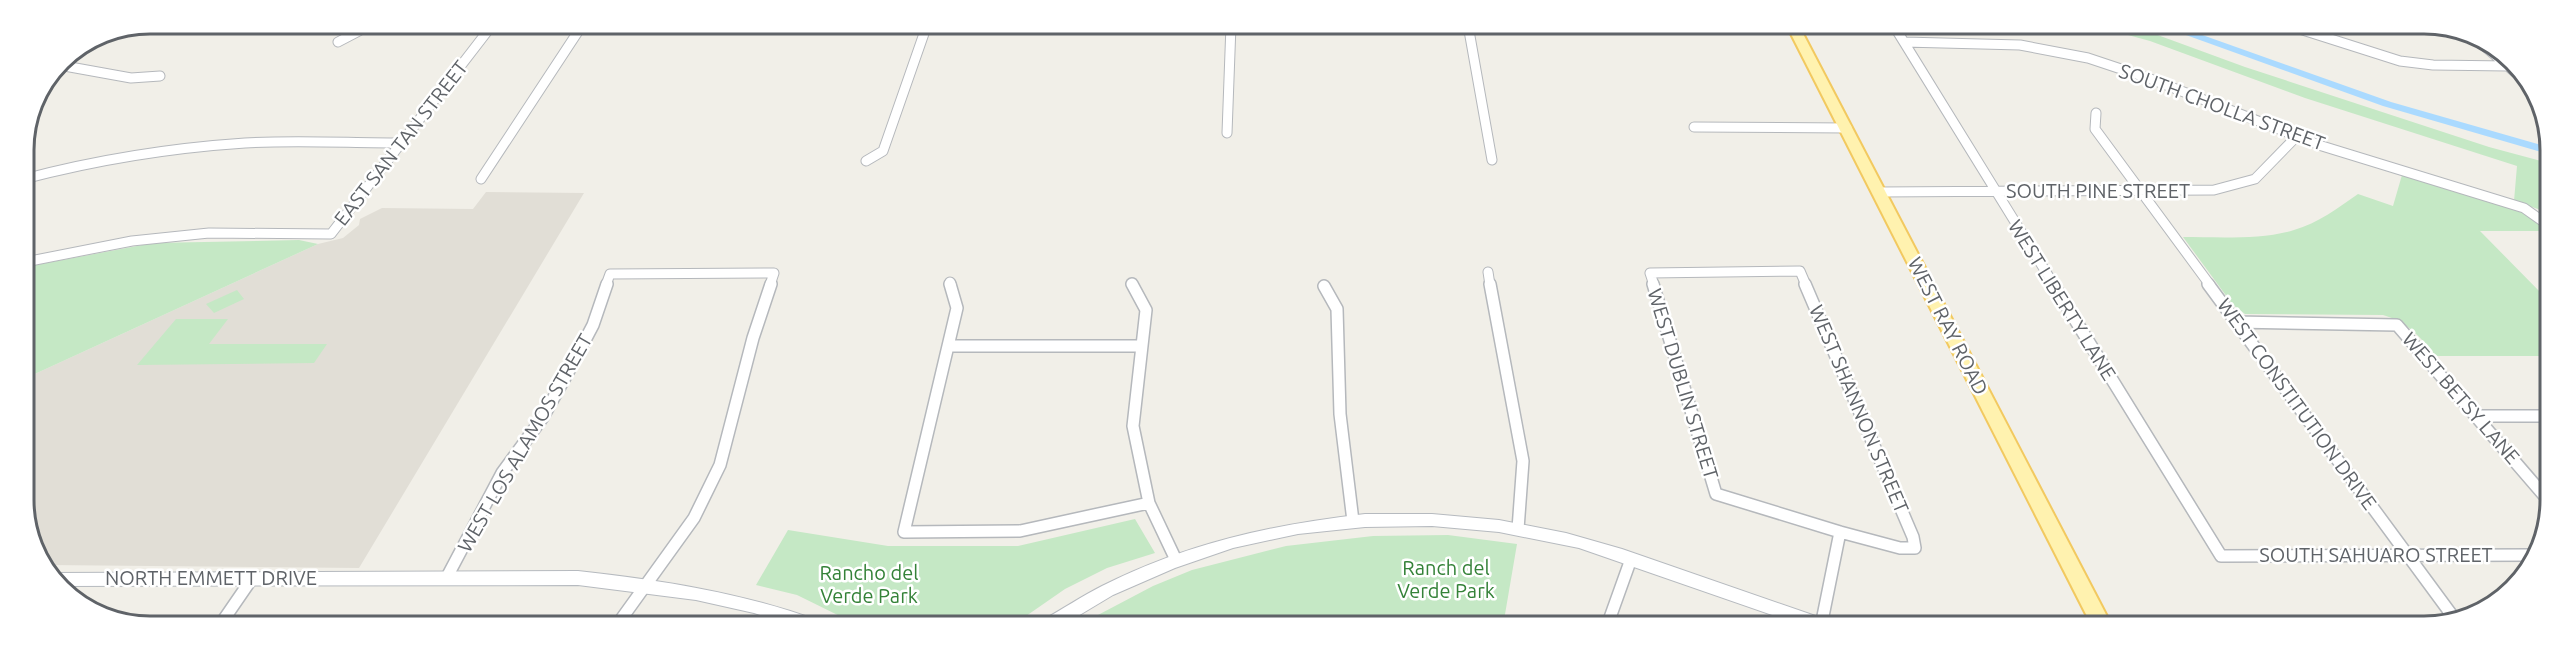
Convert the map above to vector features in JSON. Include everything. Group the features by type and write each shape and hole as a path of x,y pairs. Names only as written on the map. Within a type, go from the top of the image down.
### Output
{"main road":[{"name":"WEST RAY ROAD","path":"1797,34 2097,616"}],"street":[{"path":"338,42 350,34"},
{"name":"EAST SAN TAN STREET","path":"35,260 132,241 209,233 331,234 485,34"},
{"path":"481,178 576,34"},
{"path":"866,161 883,151 924,34"},
{"path":"1227,133 1231,34"},
{"path":"1469,34 1492,160"},
{"name":"WEST LIBERTY LANE","path":"1899,34 2221,556"},
{"path":"2315,34 2400,61 2433,65 2503,66"},
{"name":"SOUTH CHOLLA STREET","path":"1904,42 1996,43 2058,51 2128,71 2296,136 2533,212 2540,218"},
{"path":"71,66 130,78 160,76"},
{"name":"WEST CONSTITUTION DRIVE","path":"2096,112 2095,129 2451,613"},
{"path":"1694,127 1847,128"},
{"name":"SOUTH PINE STREET","path":"1880,192 2214,190 2255,179 2296,136"},
{"path":"35,177 107,161 230,146 277,142 400,143"},
{"name":"WEST SHANNON STREET","path":"1650,273 1800,271 1913,537 1915,548 1900,548 1840,532"},
{"path":"1488,272 1523,460 1518,529"},
{"name":"WEST LOS ALAMOS STREET","path":"447,577 502,473 543,417 572,365 593,325 610,274 774,273 753,338 720,465 694,518 646,586"},
{"name":"WEST DUBLIN STREET","path":"1650,273 1716,494 1840,532"},
{"path":"950,282 957,308 950,346 903,532 1020,531 1149,502"},
{"path":"1132,284 1146,310 1140,346 1133,426 1149,502 1176,560"},
{"path":"1324,286 1337,309 1340,414 1353,520"},
{"name":"WEST BETSY LANE","path":"2237,322 2397,325 2540,490"},
{"path":"950,346 1140,346"},
{"path":"2478,416 2540,416"},
{"path":"1064,616 1103,592 1176,560 1245,538 1308,525 1353,520 1424,519 1518,529 1567,539 1793,616"},
{"path":"1824,616 1840,532"},
{"name":"SOUTH SAHUARO STREET","path":"2221,556 2527,555"},
{"path":"1611,616 1631,559"},
{"path":"226,616 252,577"},
{"name":"NORTH EMMETT DRIVE","path":"66,579 578,578 646,586 741,602 784,616"},
{"path":"624,616 646,586"}],"shaded area":[{"path":"486,192 584,193 359,568 55,565 41,538 35,515 34,374 318,244 343,238 359,225 360,219 382,208 473,209"}],"green space":[{"path":"2124,34 2155,34 2245,67 2489,147 2540,161 2540,211 2514,201 2517,166 2305,98 2150,41"},
{"path":"2402,175 2528,214 2540,225 2540,231 2480,231 2540,292 2540,356 2436,356 2407,326 2383,315 2245,314 2233,305 2183,237 2239,237 2281,233 2320,219 2358,194 2393,206"},
{"path":"299,240 318,244 34,374 35,265 153,243"},
{"path":"237,290 244,299 214,313 206,304"},
{"path":"176,319 228,319 209,344 327,344 314,363 137,365"},
{"name":"Rancho del Verde Park","path":"1135,519 1155,553 1107,568 1065,589 1026,616 840,616 797,595 756,585 788,530 888,546 1018,546"},
{"name":"Ranch del Verde Park","path":"1448,535 1517,544 1505,616 1096,616 1153,586 1192,570 1286,546 1373,536"}],"waterway":[{"path":"2189,34 2387,104 2540,149"}]}
